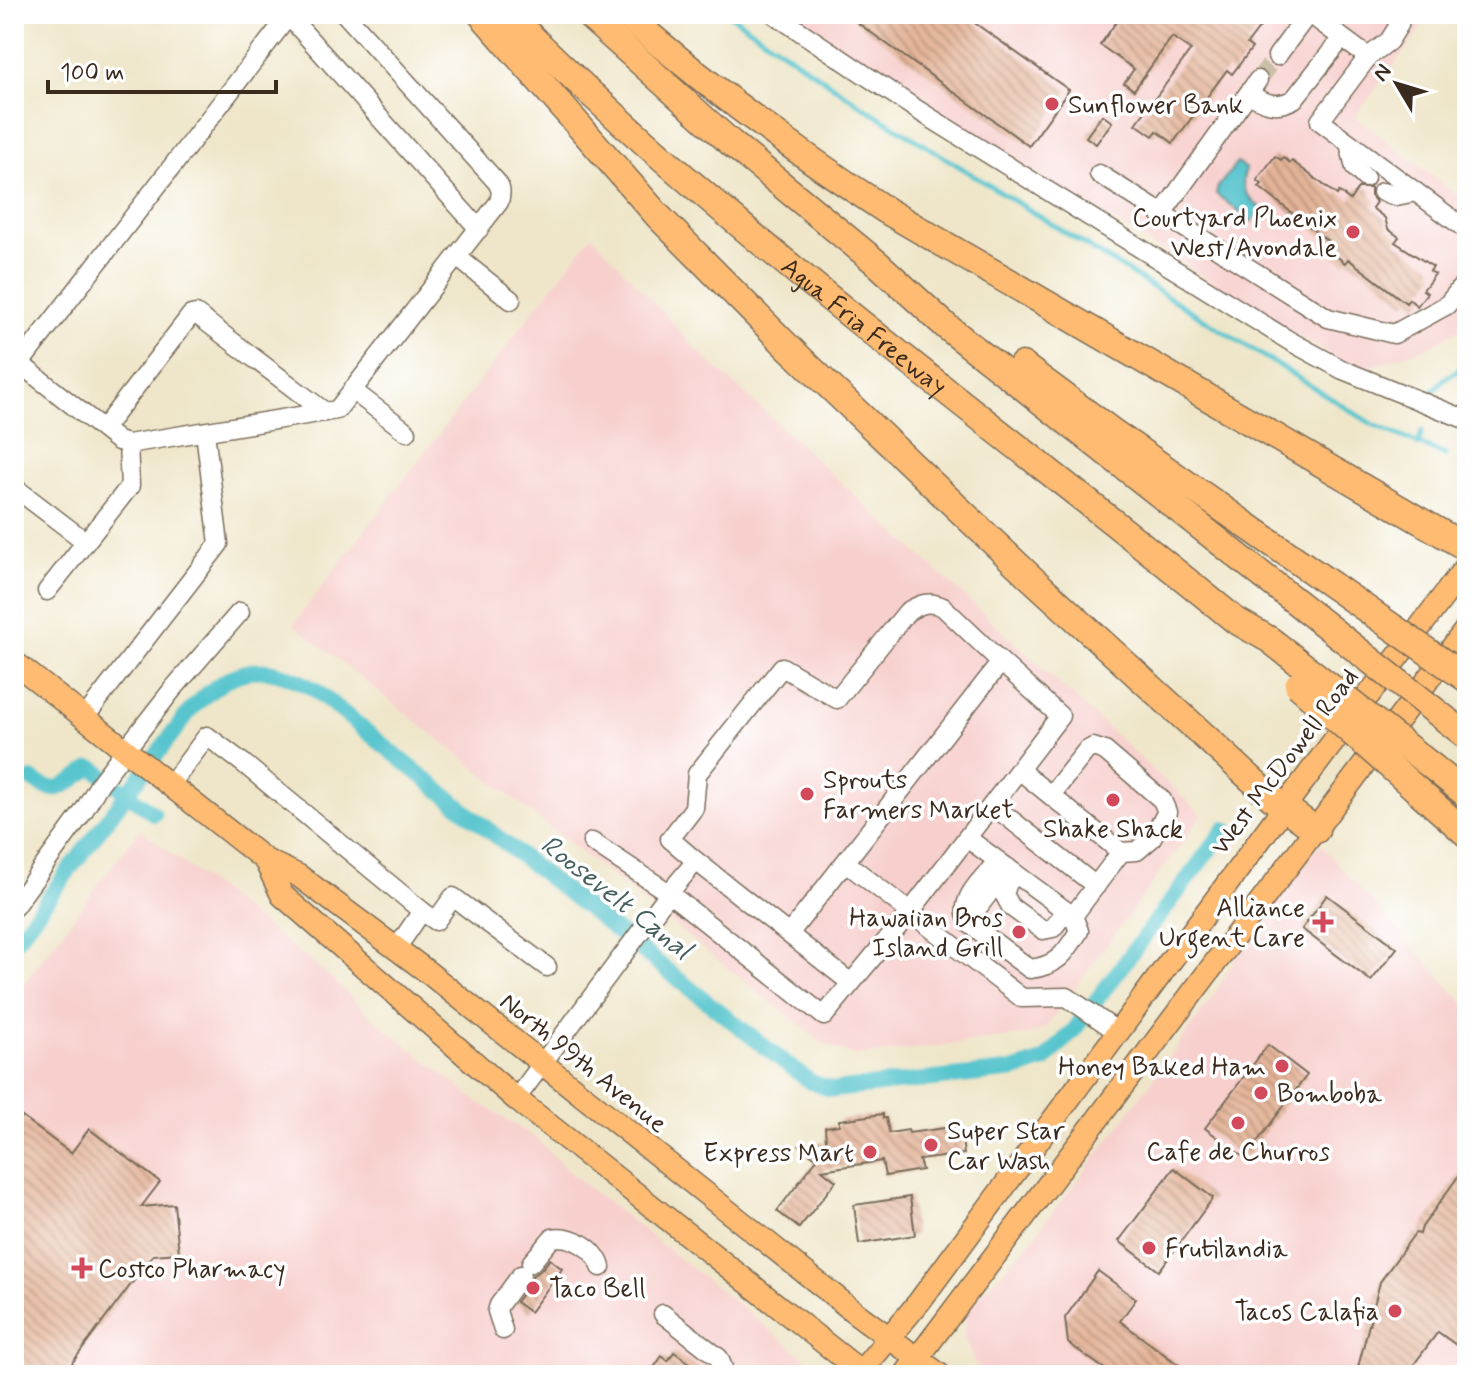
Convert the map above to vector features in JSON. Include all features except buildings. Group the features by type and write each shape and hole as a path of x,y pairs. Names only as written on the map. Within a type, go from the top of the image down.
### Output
{"highway":[{"path":"481,14 658,216 784,343 1028,575 1284,807 1316,830"},
{"name":"Agua Fria Freeway","path":"508,14 555,62 676,172 1235,620 1261,651 1304,678"},
{"path":"587,14 731,143 878,264 947,327 1467,736"},
{"path":"625,14 689,69 778,138 887,211 1467,548"},
{"path":"878,264 959,317 1114,433 1467,679"},
{"path":"1304,678 1434,768 1467,795"},
{"path":"1304,678 1417,790 1467,834"}],"main road":[{"name":"West McDowell Road","path":"861,1374 1467,565"},
{"path":"912,1367 1467,628"},
{"name":"North 99th Avenue","path":"14,662 85,717 125,757 163,778 265,860 299,876 396,949 890,1338 912,1367 940,1375"},
{"name":"North 99th Avenue","path":"265,860 282,895 516,1099 861,1374"}],"lane":[{"path":"345,14 499,185 499,202 479,229 337,410 128,444 118,441 16,365 288,15 479,229"},
{"path":"774,14 916,109 1288,340 1343,370 1467,420"},
{"path":"1277,56 1309,14 1368,57"},
{"path":"1400,14 1399,25 1389,41 1368,57 1320,121 1467,230"},
{"path":"1161,215 1253,87 1270,105 1283,105 1294,99 1342,38"},
{"path":"1349,143 1355,168 1365,178"},
{"path":"1099,174 1328,318 1394,334 1447,305 1467,280"},
{"path":"1382,192 1396,196 1416,192"},
{"path":"457,257 511,300"},
{"path":"103,429 191,315 196,314 325,412"},
{"path":"352,390 407,432"},
{"path":"85,717 219,544 205,432"},
{"path":"47,591 130,486 128,444"},
{"path":"14,487 86,542"},
{"path":"592,842 669,893 824,1016 910,912 1060,716 943,607 933,602 907,612 837,699 782,667 697,774 694,808 670,839 851,983"},
{"path":"14,907 83,812 100,783 125,757 172,690 240,612"},
{"path":"789,934 1001,662"},
{"path":"163,778 207,736 436,921 453,897 547,967"},
{"path":"1019,770 1121,852 1137,851 1156,831 1167,812 1162,800 1105,751 1093,747 1086,751 1051,795"},
{"path":"992,805 1096,886"},
{"path":"967,838 1008,867 1069,914 1079,931 1067,951 1048,967 1030,969 970,924 973,914 1008,867"},
{"path":"1008,867 1004,894 1011,907 1043,930 1053,928 1069,914 1096,886 1121,852"},
{"path":"516,1099 696,861"},
{"path":"845,862 1022,998 1067,997 1118,1032"},
{"path":"396,949 422,911"},
{"path":"503,1330 497,1311 499,1305 552,1238 576,1240 595,1255 601,1267"},
{"path":"663,1314 719,1358 723,1368"}],"shaded area":[{"path":"796,14 1432,14 1355,117 1467,203 1467,320 1460,329 1430,346 1361,370 1347,366 950,120"},
{"path":"592,235 696,349 1202,815 1045,1029 1028,1035 856,1056 824,1044 293,624"},
{"path":"140,829 330,977 370,1016 478,1102 536,1138 568,1171 803,1356 821,1375 14,1375 14,997"},
{"path":"1319,843 1467,1007 1467,1375 987,1375 974,1362 964,1337 972,1302 1021,1253 1114,1133 1214,995 1246,940"}],"water":[{"path":"1237,163 1246,169 1243,181 1245,191 1261,208 1252,222 1216,194"}],"waterway":[{"path":"729,14 859,104 1372,424 1445,455"},
{"path":"1433,391 1444,379 1467,365"},
{"path":"1418,445 1422,431"},
{"name":"Roosevelt Canal","path":"14,943 192,708 222,683 250,671 280,673 315,690 788,1065 811,1082 833,1090 1016,1070 1045,1060 1074,1030 1225,829"},
{"path":"32,779 41,785 56,788 70,783 91,768 95,769 154,814"}],"tunnel":[{"path":"1258,80 1277,56"}],"place":[{"name":"Sunflower Bank","path":"1052,104"},
{"name":"Courtyard Phoenix West/Avondale","path":"1353,232"},
{"name":"Sprouts Farmers Market","path":"807,794"},
{"name":"Shake Shack","path":"1113,800"},
{"name":"Alliance Urgent Care","path":"1323,922"},
{"name":"Hawaiian Bros Island Grill","path":"1019,932"},
{"name":"Honey Baked Ham","path":"1282,1066"},
{"name":"Bomboba","path":"1261,1093"},
{"name":"Cafe de Churros","path":"1238,1123"},
{"name":"Super Star Car Wash","path":"931,1145"},
{"name":"Express Mart","path":"870,1152"},
{"name":"Frutilandia","path":"1149,1248"},
{"name":"Costco Pharmacy","path":"82,1268"},
{"name":"Taco Bell","path":"533,1288"},
{"name":"Tacos Calafia","path":"1395,1311"}]}
